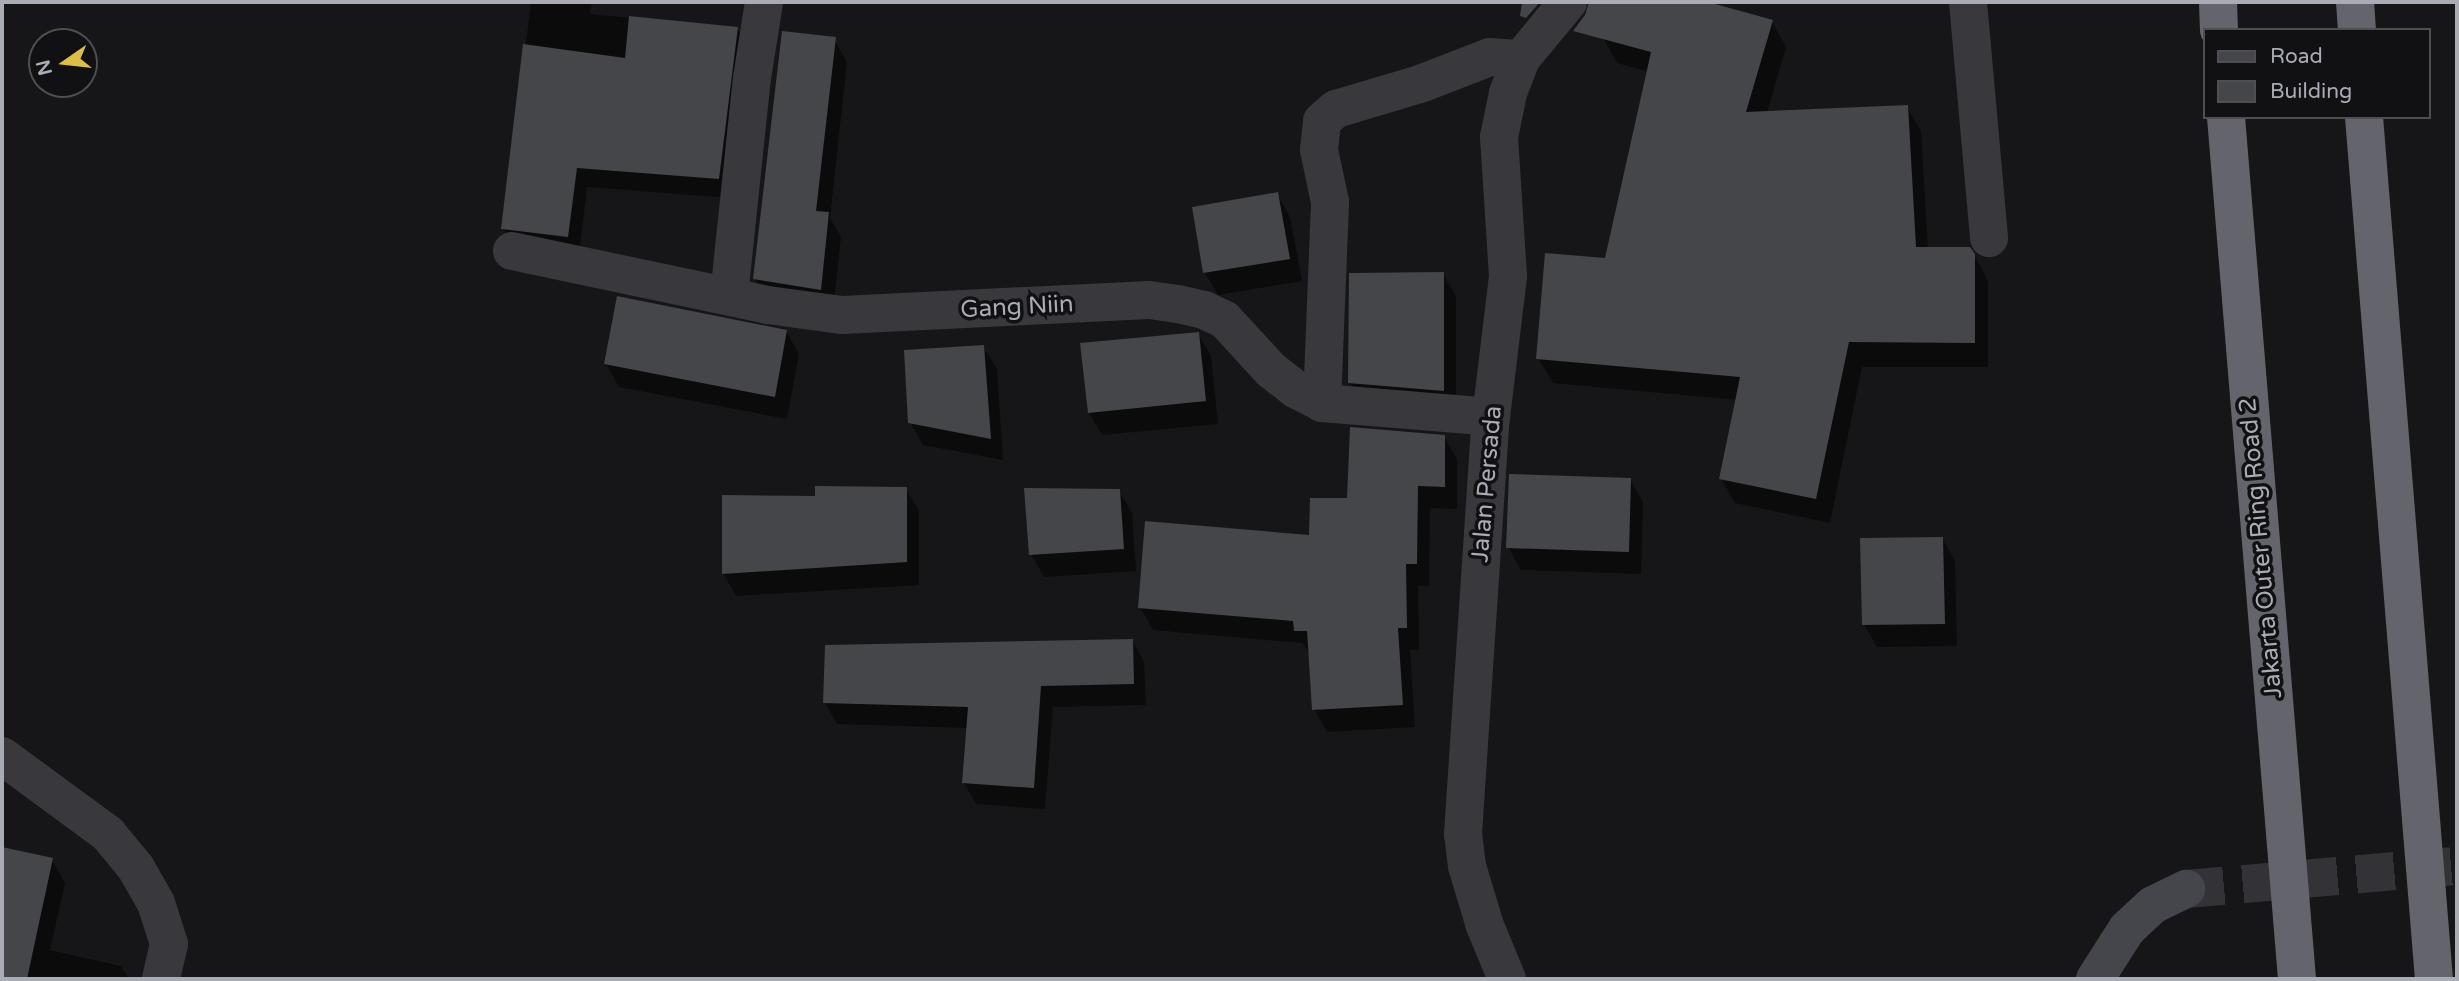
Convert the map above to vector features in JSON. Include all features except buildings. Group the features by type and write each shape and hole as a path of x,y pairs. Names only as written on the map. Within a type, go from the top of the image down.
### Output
{"highway":[{"path":"2218,2 2219,28"},
{"path":"2355,2 2357,28"},
{"name":"Jakarta Outer Ring Road 2","path":"2226,119 2297,979"},
{"path":"2364,119 2434,979"}],"main road":[{"path":"2095,979 2127,929 2153,905 2186,889"}],"street":[{"path":"729,296 752,78 764,2"},
{"name":"Jalan Persada","path":"1507,979 1485,926 1467,866 1463,834 1492,416 1508,276 1499,137 1508,93 1521,60 1568,2"},
{"path":"1968,2 1989,238"},
{"path":"1322,403 1330,202 1319,150 1322,121 1336,108 1420,84 1490,57 1521,60"},
{"name":"Gang Niin","path":"512,251 729,296 842,315 1149,300 1178,304 1203,310 1225,320 1271,370 1295,389 1322,403 1492,416"},
{"path":"2,756 108,834 136,867 156,903 169,944 161,979"}],"tunnel":[{"path":"2186,889 2457,866"}]}
